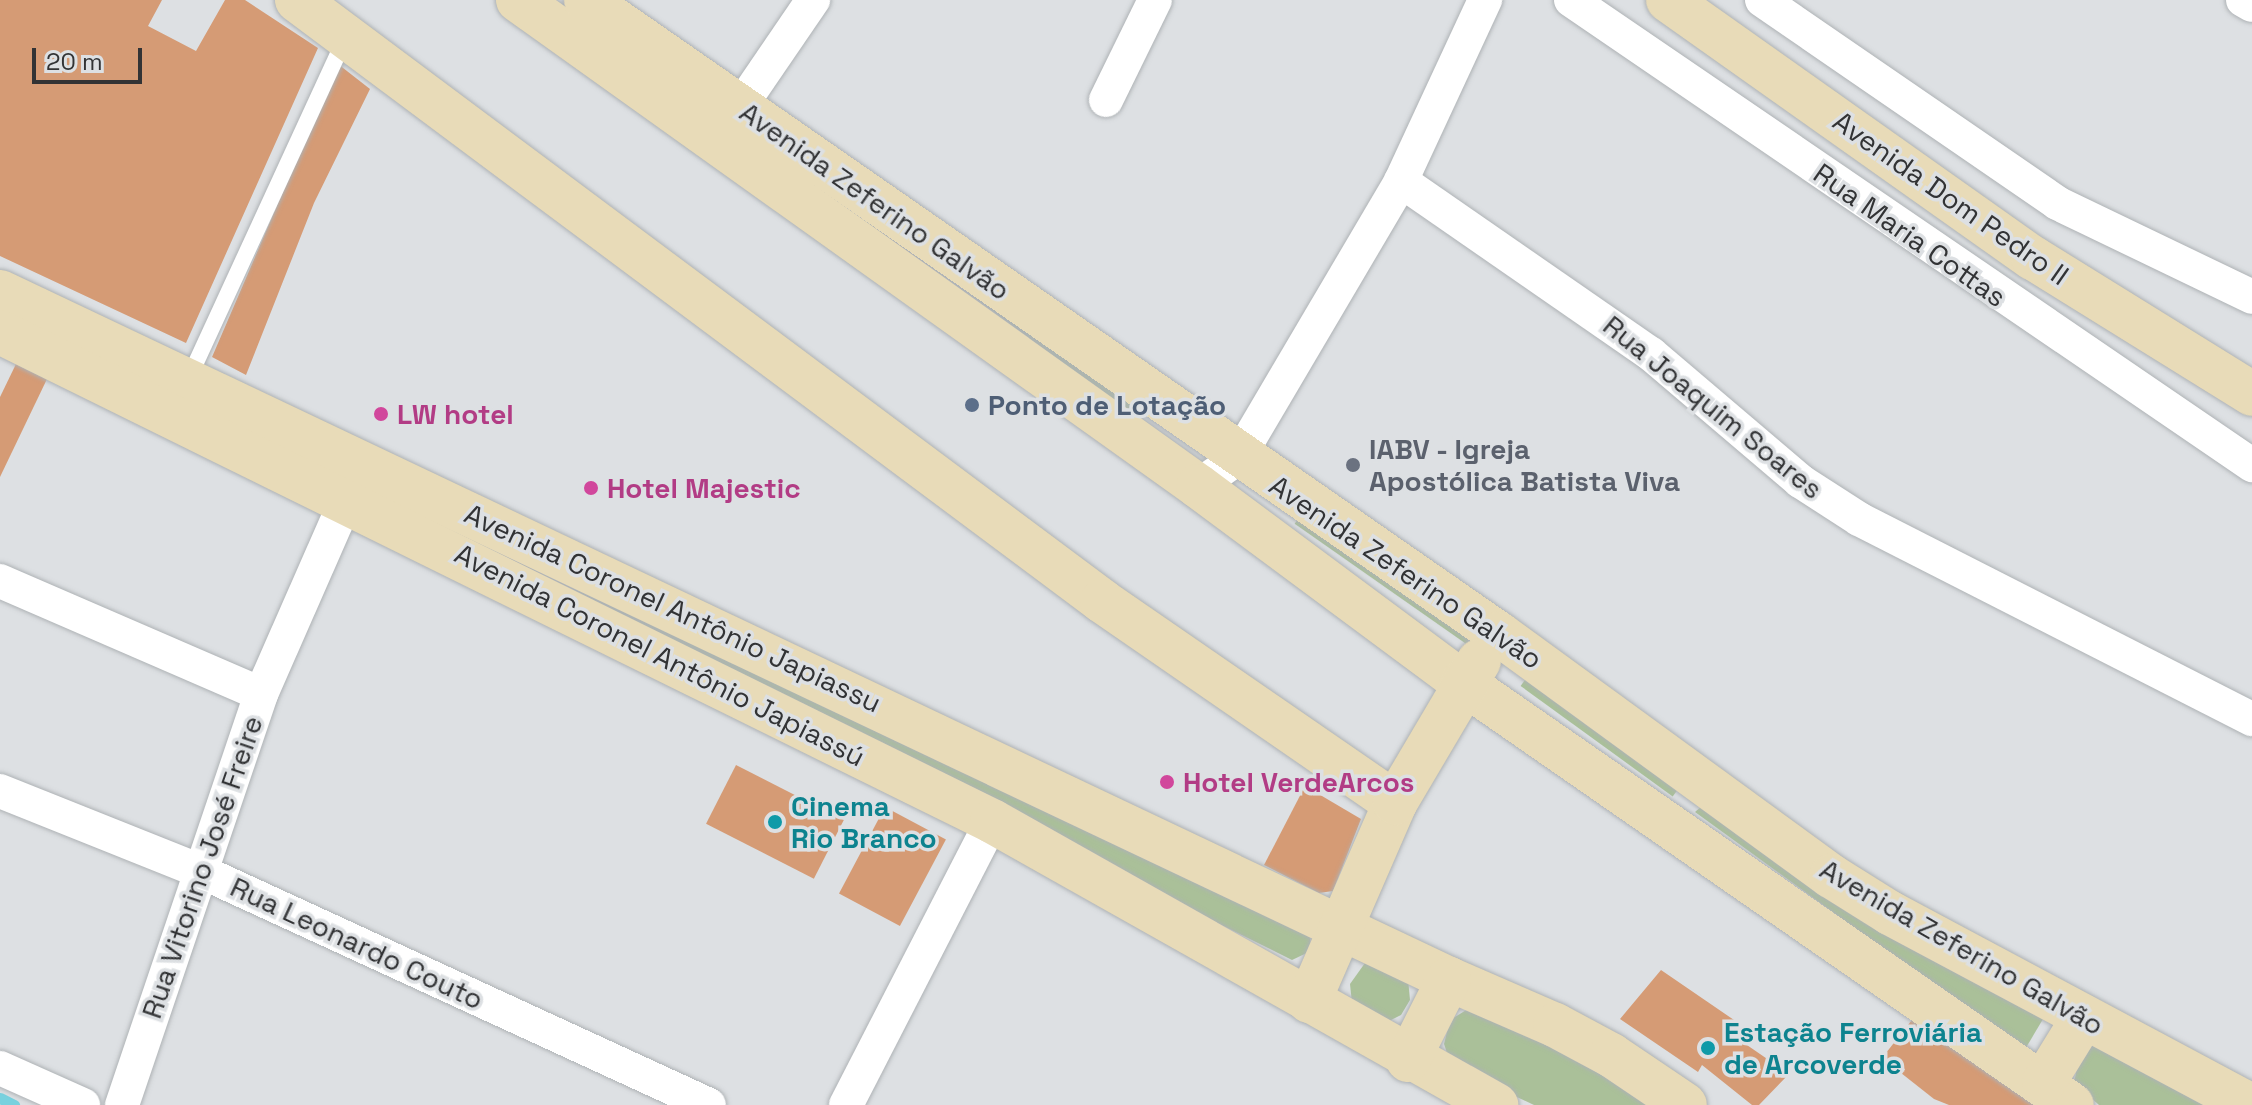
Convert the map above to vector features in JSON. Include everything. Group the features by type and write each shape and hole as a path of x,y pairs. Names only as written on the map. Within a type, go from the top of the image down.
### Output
{"street":[{"path":"297,0 1102,601 1395,803"},
{"name":"Avenida Zeferino Galvão","path":"518,0 729,122 1238,458 1499,634 1831,876 2249,1105"},
{"name":"Avenida Zeferino Galvão","path":"586,0 729,122 1198,486 1462,682 2058,1094"},
{"path":"729,122 813,0"},
{"path":"1106,100 1155,0"},
{"path":"1198,486 1238,458 1401,181 1485,0"},
{"name":"Rua Maria Cottas","path":"1571,0 2252,465"},
{"name":"Avenida Dom Pedro II","path":"1668,0 2033,258 2246,390"},
{"path":"1762,0 2057,203 2252,297"},
{"path":"2243,0 2252,5"},
{"name":"Rua Joaquim Soares","path":"1401,181 1651,354 1800,481 1859,519 2252,719"},
{"name":"Avenida Coronel Antônio Japiassu","path":"0,292 1597,1047 1685,1105"},
{"name":"Avenida Coronel Antônio Japiassú","path":"0,332 542,595 992,821 1408,1060 1496,1105"},
{"name":"Rua Vitorino José Freire","path":"122,1105 261,694 346,500"},
{"path":"542,595 561,555"},
{"path":"0,581 261,694"},
{"path":"1309,1001 1345,927 1395,803 1462,682 1499,634"},
{"name":"Rua Leonardo Couto","path":"0,791 200,871 709,1105"},
{"path":"846,1105 992,821"},
{"path":"1408,1060 1449,979"},
{"path":"2058,1094 2084,1017"},
{"path":"0,1068 83,1105"}],"lane":[{"path":"188,380 345,36"}],"green space":[{"path":"978,280 1146,398 1132,415 970,294"},
{"path":"1305,509 1477,629 1467,644 1295,524"},
{"path":"576,589 1309,926 1311,951 1292,960 574,604"},
{"path":"1530,673 1682,784 1673,796 1521,686"},
{"path":"1703,805 2049,1009 2024,1051 1695,812"},
{"path":"1365,963 1408,979 1410,1000 1401,1015 1381,1025 1352,1003 1350,984"},
{"path":"1468,1009 1491,1009 1659,1105 1534,1105 1452,1067 1444,1044 1450,1020"},
{"path":"2088,1043 2221,1105 2099,1105 2074,1083 2079,1058"}],"building":[{"path":"0,0 162,0 148,26 196,51 225,0 245,0 318,48 186,343 0,256"},
{"path":"338,64 370,89 314,203 246,375 212,357"},
{"path":"16,364 47,379 0,477 0,397"},
{"name":"Cinema Rio Branco","path":"736,765 844,820 814,879 706,824"},
{"path":"1305,786 1361,819 1333,891 1319,893 1264,865"},
{"path":"885,807 946,839 900,926 839,894"},
{"name":"Estação Ferroviária de Arcoverde","path":"1661,970 1734,1020 1728,1032 1789,1074 1759,1105 1752,1105 1702,1065 1698,1072 1620,1019"},
{"name":"Estação Ferroviária de Arcoverde","path":"1919,1011 2037,1105 1949,1105 1934,1099 1882,1058"}],"waterway":[{"path":"0,1098 14,1105"}],"place":[{"name":"Ponto de Lotação","path":"972,405"},
{"name":"LW hotel","path":"381,414"},
{"name":"IABV - Igreja Apostólica Batista Viva","path":"1353,465"},
{"name":"Hotel Majestic","path":"591,488"},
{"name":"Hotel VerdeArcos","path":"1167,782"},
{"name":"Cinema Rio Branco","path":"775,822"},
{"name":"Estação Ferroviária de Arcoverde","path":"1708,1048"}]}
